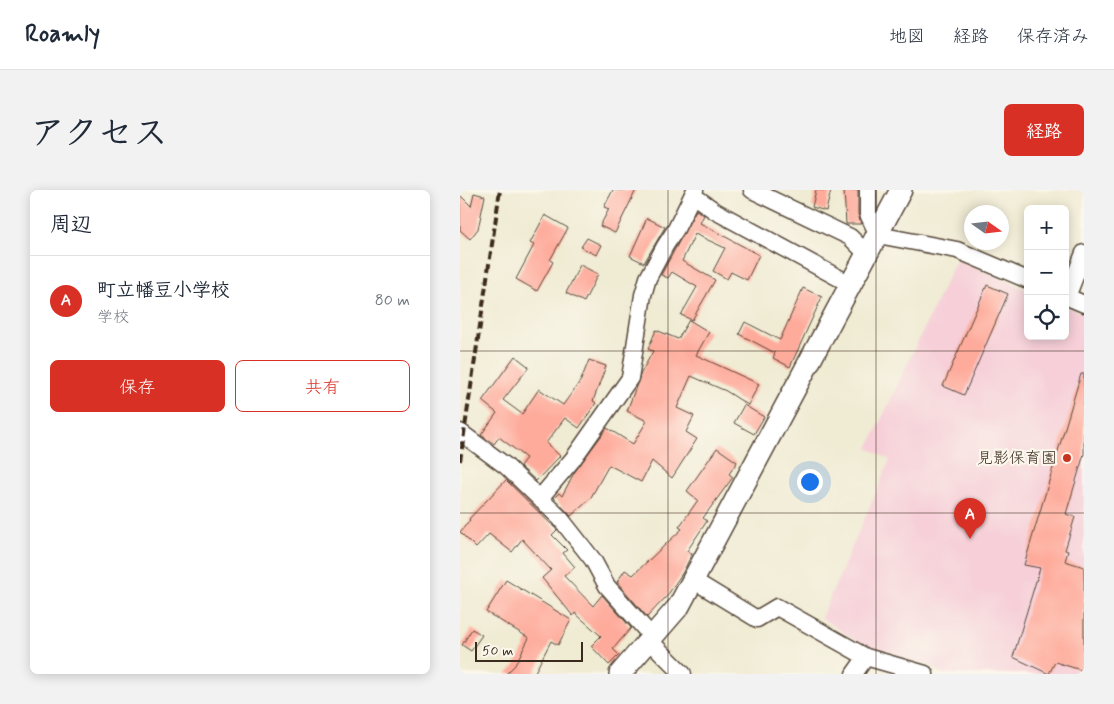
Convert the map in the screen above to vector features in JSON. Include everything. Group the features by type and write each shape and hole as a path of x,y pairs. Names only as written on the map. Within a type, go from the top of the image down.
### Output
{"street":[{"path":"752,190 850,238 867,254"},
{"path":"868,190 868,214 878,235"},
{"path":"620,674 652,640 679,606 901,190"},
{"path":"540,498 573,459 630,378 643,295 648,278 694,193 715,211 850,284"},
{"path":"878,235 957,250 1024,278"},
{"path":"1066,295 1084,253"},
{"path":"1069,297 1084,304"},
{"path":"460,432 506,466 540,498 574,535 593,560 607,586 683,674"},
{"path":"693,580 757,619 777,607 866,657 925,674"},
{"path":"854,674 866,657"}],"shaded area":[{"path":"956,260 1024,288 1024,340 1069,340 1069,308 1084,314 1084,674 943,674 931,666 870,650 821,618 890,460 868,448"}],"building":[{"path":"613,190 636,190 615,233 600,226 609,209 604,207"},
{"path":"816,190 831,190 826,211 812,207"},
{"path":"844,190 858,190 858,214 861,224 846,224"},
{"path":"474,193 485,196 478,229 470,239 460,230 460,195 471,206"},
{"path":"696,210 704,215 700,223 759,255 747,280 731,272 727,279 713,271 725,248 695,234 682,261 715,280 692,320 681,315 697,287 672,272 668,278 661,275"},
{"path":"545,215 568,228 550,260 553,262 537,291 516,279 534,245 530,243"},
{"path":"647,218 665,227 644,263 630,256"},
{"path":"587,238 601,245 596,255 581,247"},
{"path":"580,265 598,274 584,302 566,293"},
{"path":"987,285 1008,294 964,395 943,386"},
{"path":"803,288 822,297 790,367 773,358 775,353 739,334 745,322 780,340"},
{"path":"689,320 709,332 696,355 759,384 748,405 726,391 691,376 677,408 694,416 686,432 697,439 672,478 652,461 641,482 609,465 590,499 571,516 554,498 559,493 562,496 574,473 607,428 633,444 647,421 627,411 641,373 653,351 648,349 656,330 678,339"},
{"path":"515,356 529,367 503,400 522,414 539,389 563,405 581,380 589,360 606,366 593,401 596,403 579,428 565,418 546,443 560,456 536,481 520,466 526,458 499,437 494,444 481,435 497,413 482,401"},
{"path":"1081,374 1084,374 1084,454 1066,514 1075,517 1065,550 1068,551 1065,561 1084,567 1084,671 1055,662 1049,674 1013,657 1040,568 1024,565"},
{"path":"744,405 764,417 754,434 734,423"},
{"path":"717,448 737,462 729,474 733,477 703,518 707,521 687,551 692,554 683,572 667,596 647,617 617,582 625,570 633,575 682,529 679,527 698,500 687,491"},
{"path":"506,480 557,530 552,535 567,550 563,553 575,567 564,576 593,606 602,595 631,628 613,649 619,655 609,665 591,646 601,636 575,613 573,616 542,578 551,570 522,539 512,552 489,534 476,548 460,532 469,519"},
{"path":"506,580 571,620 558,645 551,641 534,674 506,674 515,665 529,638 486,612"},
{"path":"472,629 482,635 471,651 462,645"}],"railway":[{"path":"460,461 500,190"}],"place":[{"name":"見影保育園","path":"1067,458"},
{"name":"町立幡豆小学校","path":"970,539"}]}
